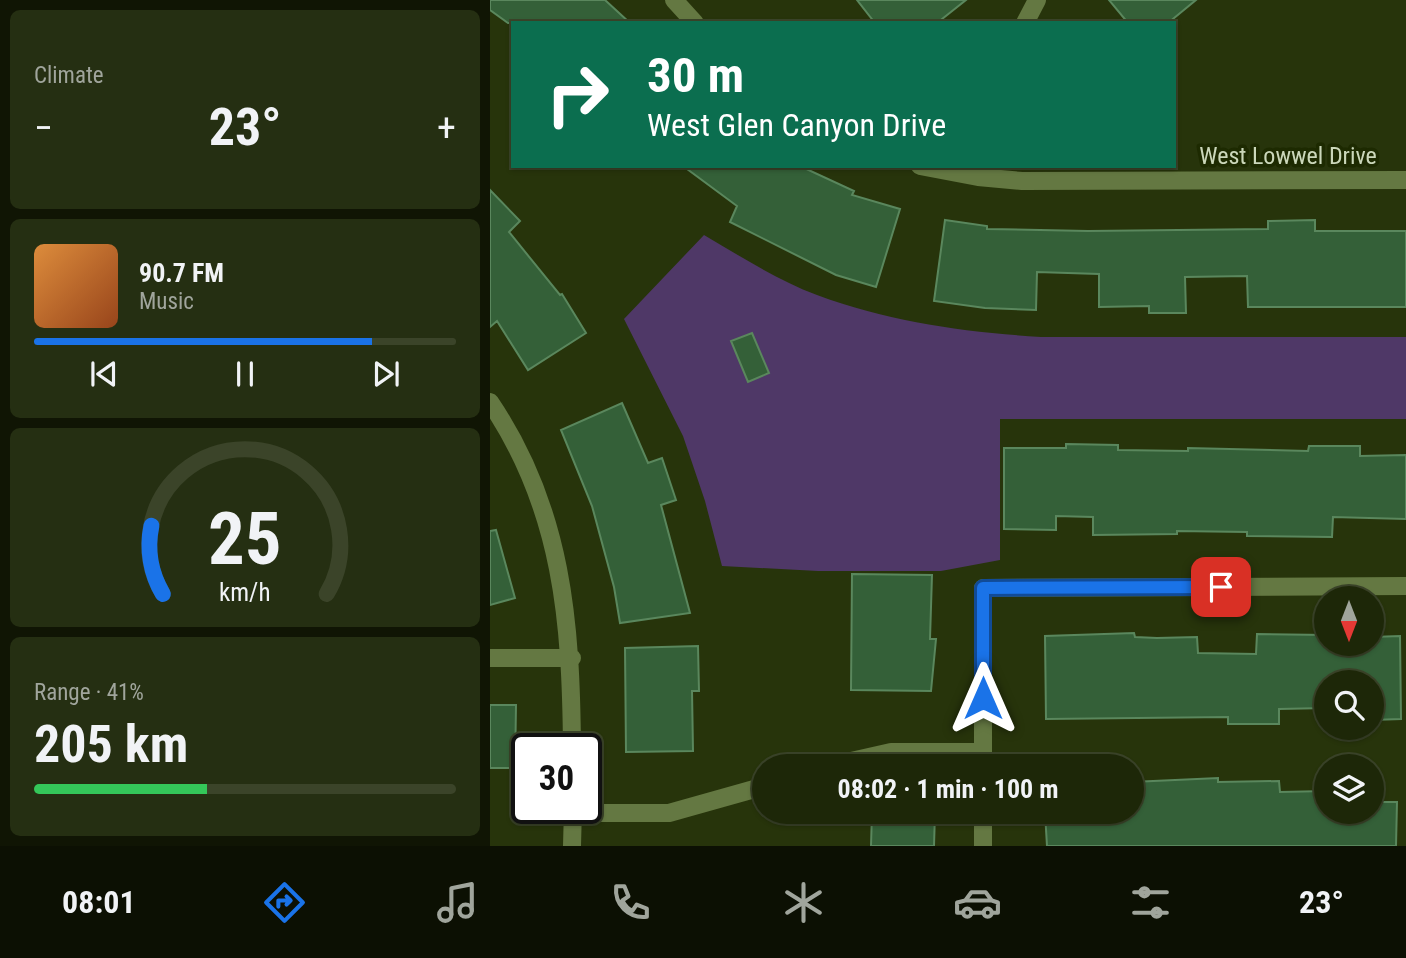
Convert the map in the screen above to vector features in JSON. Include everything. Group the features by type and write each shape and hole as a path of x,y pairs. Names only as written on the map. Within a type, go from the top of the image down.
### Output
{"street":[{"path":"674,0 693,21"},
{"path":"1026,21 1037,0"},
{"name":"West Lowwel Drive","path":"931,168 978,177 1022,181 1406,180"},
{"path":"490,402 517,448 553,536 565,598 572,658 572,733"},
{"path":"983,754 983,588 1406,586"},
{"path":"490,658 572,658"},
{"path":"882,754 914,754"},
{"path":"602,812 669,813 752,790"},
{"path":"572,846 573,824"},
{"path":"983,824 983,846"}],"shaded area":[{"path":"704,235 773,275 817,295 900,319 956,329 1041,337 1406,337 1406,419 1000,419 1000,560 941,571 818,571 722,566 705,501 683,436 624,319"}],"building":[{"path":"490,0 605,0 628,21 508,23 490,10"},
{"path":"857,0 966,0 940,21 873,21"},
{"path":"1109,0 1196,0 1170,21 1126,21"},
{"path":"686,168 804,168 854,191 852,195 900,209 876,287 836,275 730,222 737,206"},
{"path":"490,190 520,221 509,232 560,295 562,294 586,333 528,370 497,321 490,327"},
{"path":"945,220 987,226 987,229 1088,231 1268,229 1268,221 1315,220 1315,231 1406,231 1406,307 1248,307 1247,276 1185,277 1186,313 1149,313 1149,306 1099,307 1099,274 1037,272 1036,310 985,308 934,301"},
{"path":"752,333 769,373 748,382 731,341"},
{"path":"622,403 648,463 662,458 676,500 661,505 690,613 620,623 614,587 592,506 561,430"},
{"path":"1066,444 1118,445 1118,450 1188,451 1188,448 1308,451 1309,446 1360,446 1360,456 1406,455 1406,519 1333,517 1332,537 1247,536 1247,532 1177,531 1177,534 1093,535 1093,517 1056,516 1056,530 1004,529 1004,448 1066,448"},
{"path":"496,530 515,598 490,605 490,531"},
{"path":"852,574 932,575 930,639 936,639 931,691 851,690"},
{"path":"1134,633 1135,637 1197,637 1198,653 1256,654 1257,634 1314,635 1314,656 1384,656 1384,637 1400,636 1401,719 1384,720 1384,670 1314,670 1314,708 1279,709 1279,724 1228,724 1228,717 1046,719 1045,636"},
{"path":"698,646 699,691 692,691 693,751 626,752 625,648"},
{"path":"490,705 516,705 516,733 511,733 511,768 490,768"},
{"path":"1218,778 1218,782 1279,781 1280,792 1314,791 1314,824 1384,824 1384,802 1397,802 1396,846 1047,846 1046,824 1144,824 1144,781"},
{"path":"872,824 935,824 934,846 871,846"}],"route":[{"path":"983,698 983,588 1221,587"}]}
